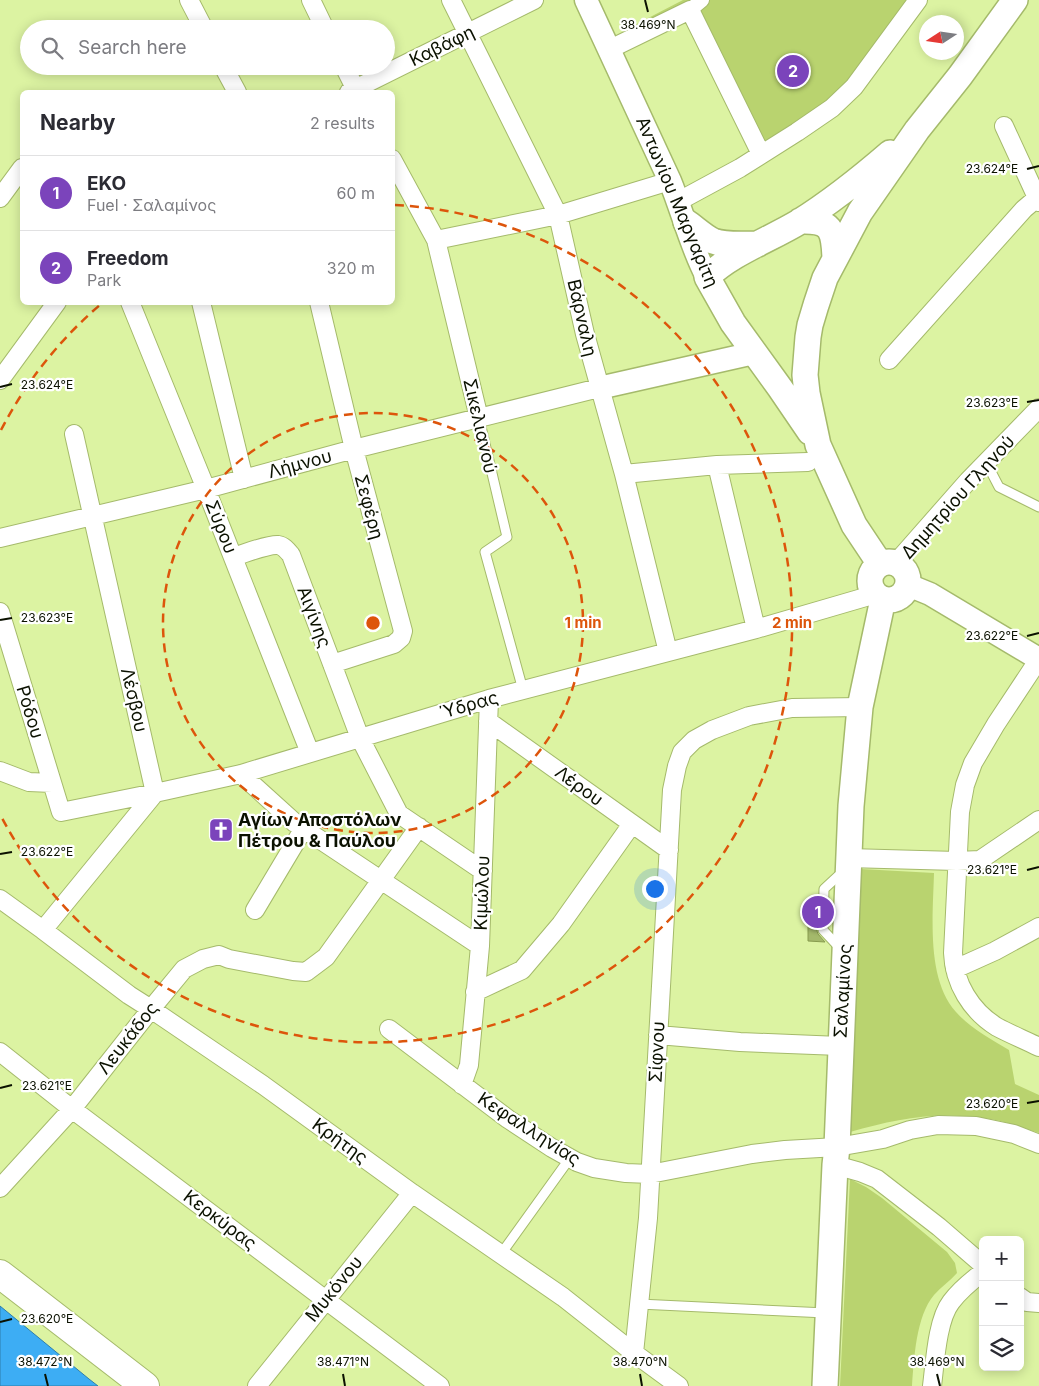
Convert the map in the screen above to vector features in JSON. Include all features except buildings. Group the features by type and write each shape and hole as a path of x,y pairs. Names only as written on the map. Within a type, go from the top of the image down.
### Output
{"main road":[{"path":"896,571 876,567 870,578 872,590 879,596 889,600 902,596 906,591 896,571 854,525 813,453 805,375 808,337 825,278 860,212 917,130 960,76 1011,1"},
{"path":"707,277 726,263 800,221 864,175 917,130"},
{"path":"678,202 713,241 735,244 758,244"},
{"path":"800,221 813,221 827,226 834,238 835,259"},
{"name":"Αντωνίου Μαργαρίτη","path":"707,277 733,323 780,388 813,453"},
{"path":"780,388 796,385 805,375"},
{"name":"Σαλαμίνος","path":"825,1386 840,1046 843,867 851,806 860,707 879,596"},
{"path":"0,1274 145,1386"}],"street":[{"path":"189,0 199,20"},
{"path":"311,0 321,20"},
{"name":"Βάρναλη","path":"451,0 558,215 585,334 624,474 668,652"},
{"name":"Καβάφη","path":"395,70 534,0"},
{"name":"Αντωνίου Μαργαρίτη","path":"586,0 678,202 707,277"},
{"path":"436,240 558,215 678,202 740,168 832,108 854,87 918,0"},
{"path":"610,50 696,5 761,154"},
{"path":"228,75 235,90"},
{"path":"348,75 354,90"},
{"name":"Καβάφη","path":"356,90 386,75"},
{"path":"889,360 1037,193 1004,126"},
{"name":"Σικελιανού","path":"395,164 436,240 479,418"},
{"path":"0,198 20,171"},
{"path":"0,380 55,305"},
{"name":"Σύρου","path":"131,305 310,753"},
{"path":"202,305 244,479"},
{"name":"Σεφέρη","path":"320,305 354,449 402,627 400,640 394,644 332,664"},
{"path":"599,388 754,353"},
{"name":"Λήμνου","path":"0,538 206,489 354,449 599,388"},
{"name":"Δημητρίου Γληνού","path":"896,571 902,556 986,462 1039,408"},
{"name":"Λέσβου","path":"74,434 155,793"},
{"path":"624,474 813,453"},
{"path":"717,465 756,629"},
{"name":"Αιγίνης","path":"233,557 272,545 281,545 288,550 360,738 400,814 483,871"},
{"path":"896,571 930,594 1039,660 996,724 970,770 961,806 953,953 955,969 961,986 966,996 981,1014 996,1026 1039,1047"},
{"name":"Ύδρας","path":"61,812 241,774 488,699 879,596"},
{"name":"Ρόδου","path":"0,614 61,812"},
{"name":"Κιμώλου","path":"462,1085 469,1065 480,946 488,699"},
{"name":"Σίφνου","path":"634,1353 648,1218 672,790 677,766 682,752 694,740 712,730 748,716 792,708 860,707"},
{"name":"Λέρου","path":"488,721 669,850"},
{"path":"0,771 29,782 52,783"},
{"path":"241,774 295,823 480,946"},
{"path":"43,930 155,793"},
{"path":"843,867 980,860 1039,820"},
{"path":"475,992 522,970 561,924 632,824"},
{"name":"Λευκάδος","path":"0,1188 72,1109 184,969 203,958 219,955 229,959 306,972 326,957 419,827"},
{"path":"255,910 304,828"},
{"name":"Κρήτης","path":"0,898 129,995 263,1085 412,1193 563,1297 634,1353 659,1380 679,1386"},
{"path":"955,969 995,951 1039,927"},
{"name":"Κεφαλληνίας","path":"389,1029 508,1119 577,1162 594,1168 626,1173 650,1174 752,1154 785,1150 836,1156"},
{"path":"658,1035 740,1042 840,1046"},
{"name":"Κερκύρας","path":"0,1052 72,1109 440,1386"},
{"path":"836,1156 910,1130 938,1125 976,1126 1014,1134 1039,1144"},
{"path":"836,1156 860,1172 876,1179 939,1227 979,1262"},
{"name":"Μυκόνου","path":"256,1386 412,1193"},
{"path":"932,1386 936,1352 943,1319 950,1303 968,1283 979,1275"},
{"path":"1024,1300 1039,1303"}],"lane":[{"name":"Σικελιανού","path":"479,418 507,537 485,552 524,690"},
{"path":"986,462 999,487 1039,507"},
{"path":"836,945 823,930 824,889 843,867"},
{"path":"501,1254 570,1158"},
{"path":"639,1304 829,1314"}],"green space":[{"path":"683,0 918,0 854,87 761,154 690,10 631,39 627,29"},
{"path":"861,869 934,873 933,946 940,982 946,998 956,1012 968,1023 1009,1050 1015,1084 1039,1095 1039,1133 997,1120 948,1115 899,1120 850,1132"},
{"path":"850,1179 882,1198 947,1252 955,1263 957,1273 934,1295 923,1314 917,1338 912,1386 840,1386"}],"water":[{"path":"0,1306 89,1379 98,1386 0,1386"}],"place":[{"name":"Freedom","path":"793,71"},
{"name":"Αγίων Αποστόλων Πέτρου & Παύλου","path":"221,830"},
{"name":"EKO","path":"818,912"}]}
